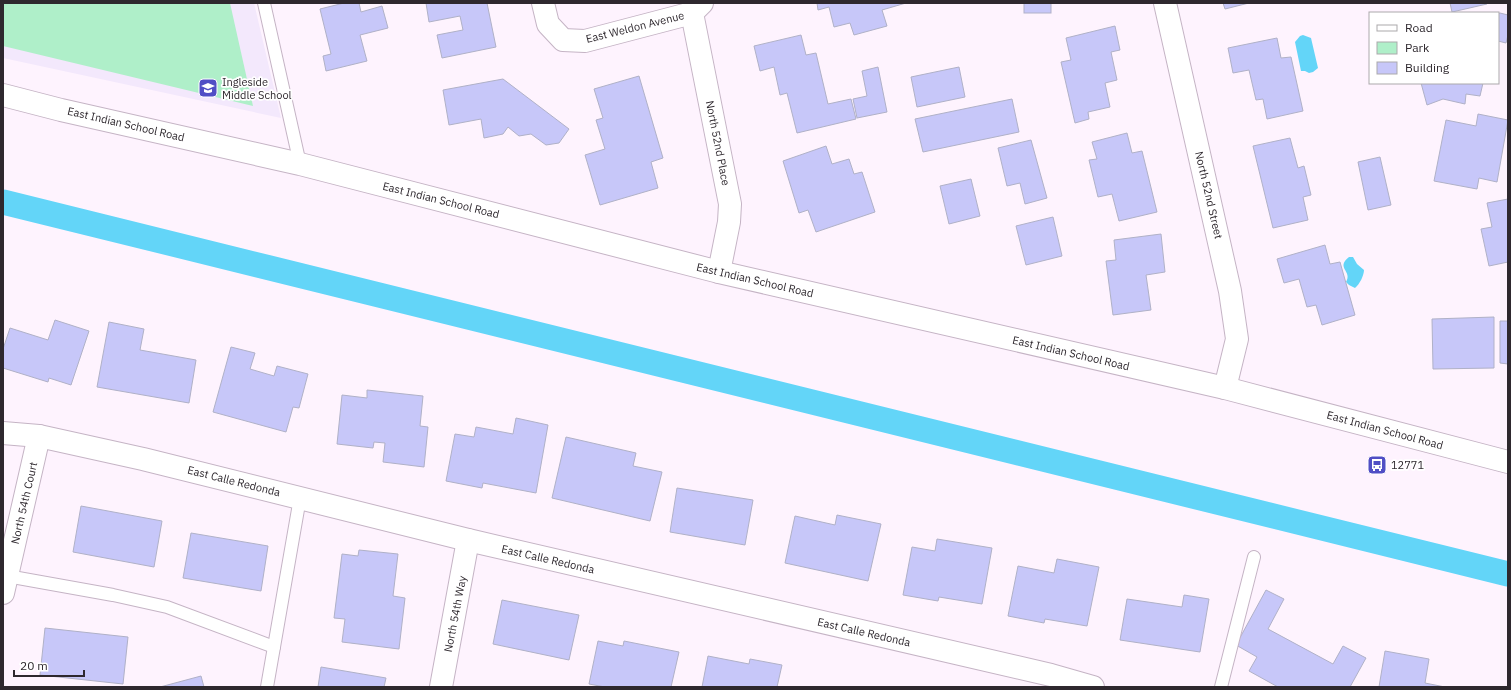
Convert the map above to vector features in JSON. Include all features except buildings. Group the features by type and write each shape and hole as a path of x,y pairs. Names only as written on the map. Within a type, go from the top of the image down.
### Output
{"street":[{"name":"East Weldon Avenue","path":"543,3 548,24 563,40 585,41 697,8"},
{"name":"North 52nd Street","path":"1165,3 1230,291 1237,339 1225,388"},
{"name":"North 52nd Place","path":"697,8 730,204 729,222 719,272"},
{"name":"East Indian School Road","path":"3,95 62,110 300,164 719,272 1225,388 1508,462"},
{"name":"East Calle Redonda","path":"3,433 39,436 143,459 468,540 1050,681 1093,687"},
{"name":"North 54th Court","path":"5,584 39,436"},
{"name":"North 54th Way","path":"441,687 468,540"}],"lane":[{"path":"264,3 300,164"},
{"path":"267,687 300,498"},
{"path":"1221,687 1254,557"},
{"path":"5,584 113,595 167,607 274,647"}],"shaded area":[{"name":"Ingleside Middle School","path":"3,3 254,3 281,118 3,58"}],"green space":[{"name":"Ingleside Middle School","path":"3,3 230,3 253,106 3,46"}],"water":[{"path":"1303,35 1311,38 1318,68 1309,73 1301,71 1295,42 1300,36"},
{"path":"1349,257 1353,257 1357,264 1364,270 1359,284 1355,288 1346,282 1348,278 1344,264"}],"waterway":[{"path":"3,202 1508,574"}],"place":[{"name":"Ingleside Middle School","path":"208,88"},
{"name":"12771","path":"1377,465"}]}
